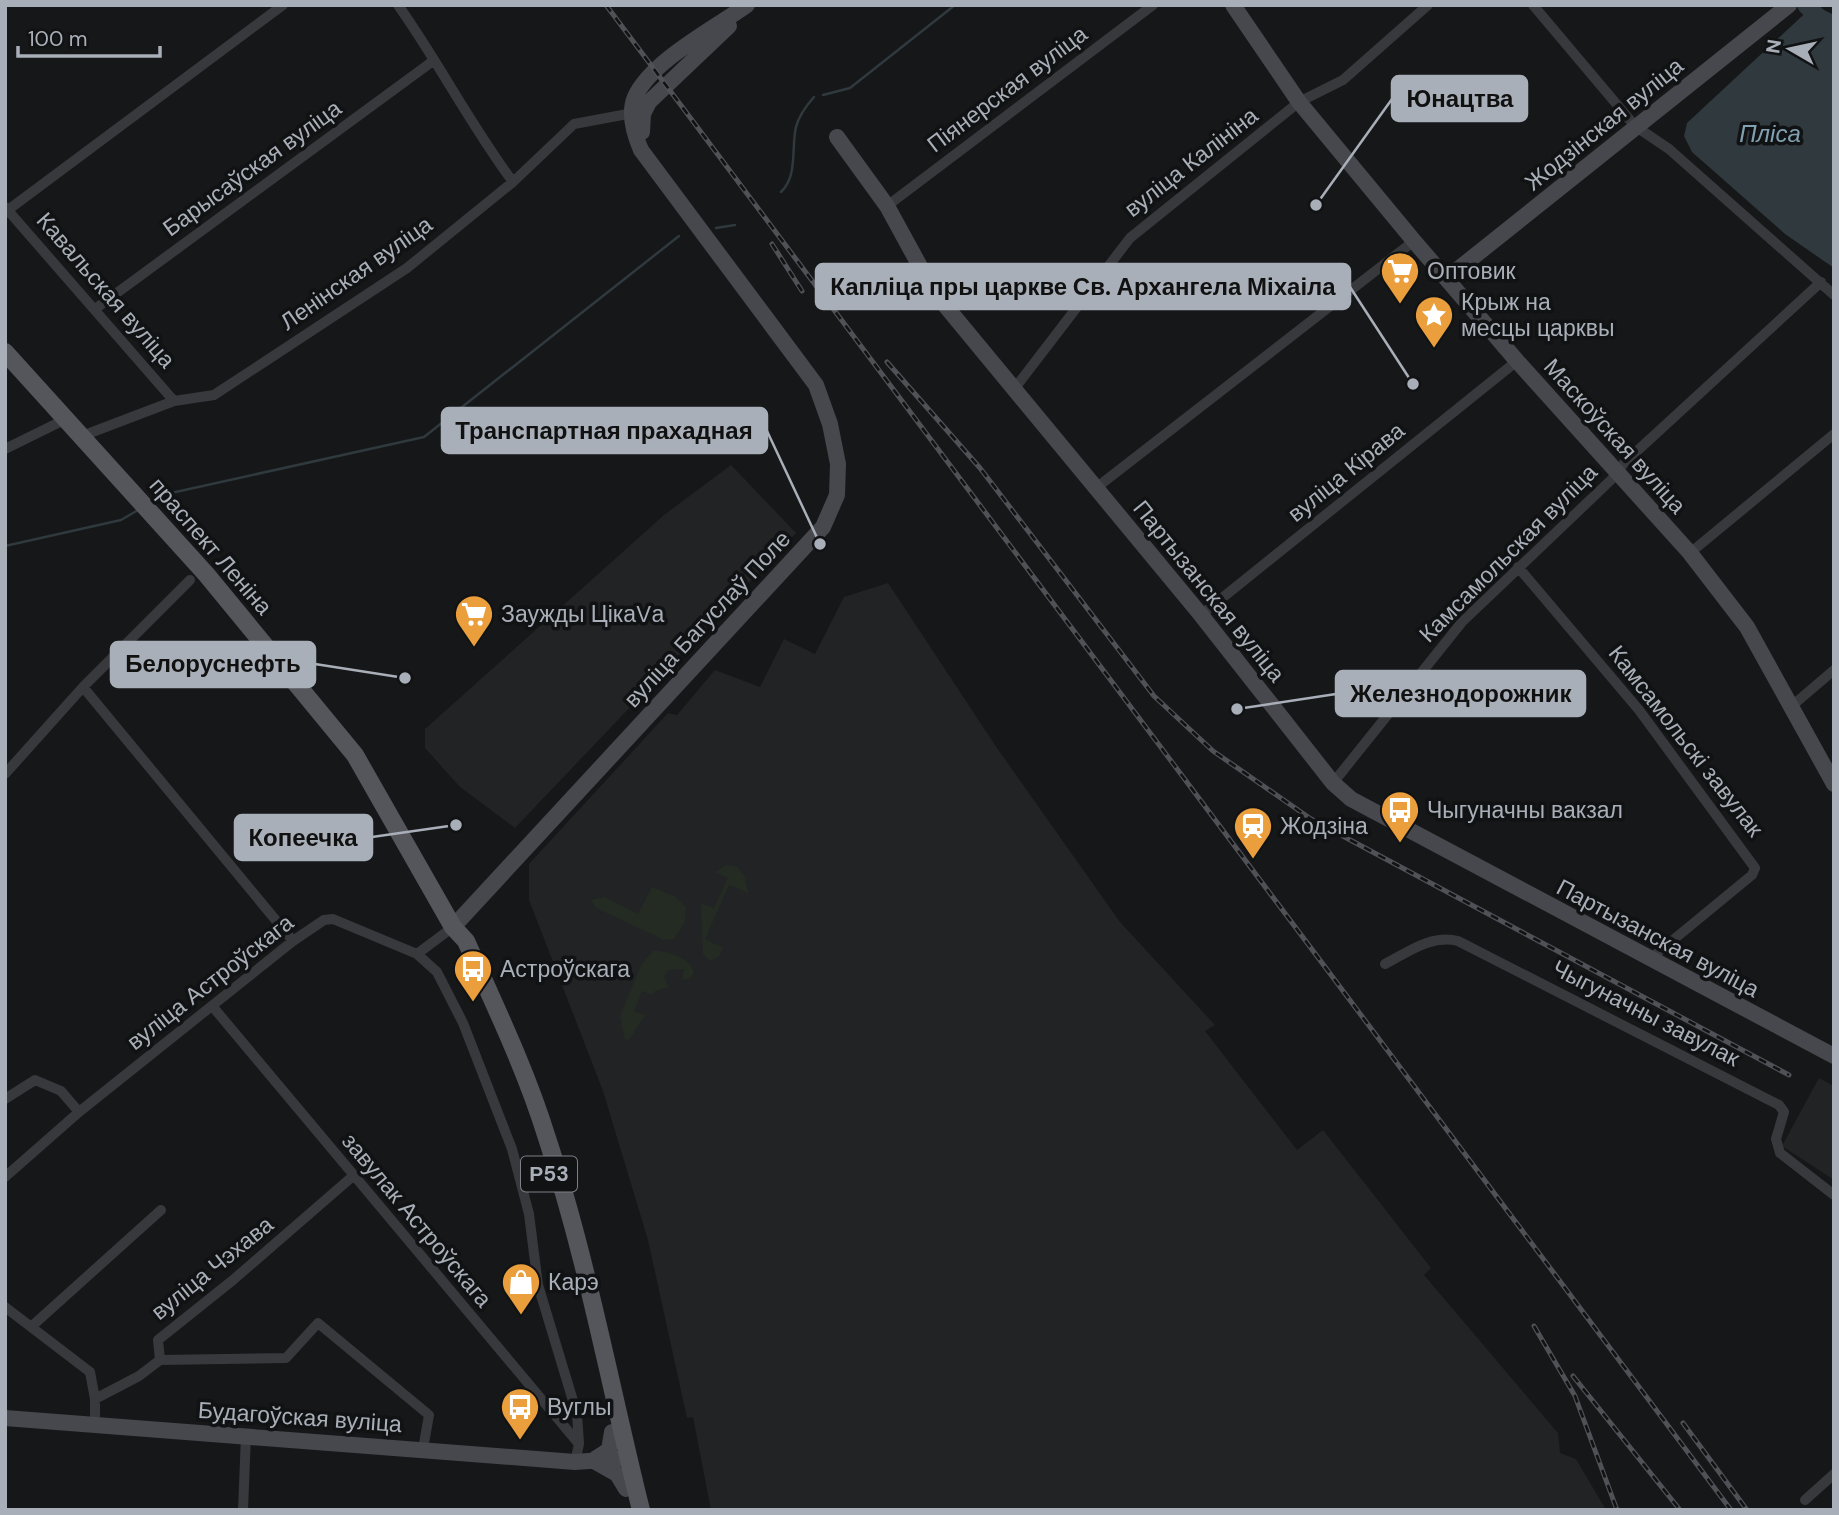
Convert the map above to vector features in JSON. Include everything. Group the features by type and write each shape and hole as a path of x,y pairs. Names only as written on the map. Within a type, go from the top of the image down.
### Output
{"main road":[{"name":"вуліца Багуслаў Поле","path":"453,927 823,527 837,495 838,464 830,424 816,385 713,250 656,167 641,150 635,136 634,99 646,81 675,55 748,5"},
{"name":"вуліца Багуслаў Поле","path":"656,167 642,132 643,114 649,102 710,47 748,5"},
{"name":"Маскоўская вуліца","path":"1233,5 1299,102 1414,241 1517,361 1690,553 1747,626 1793,705 1834,784"},
{"name":"Жодзінская вуліца","path":"1447,278 1785,9"},
{"name":"Партызанская вуліца","path":"837,137 887,206 934,292 1201,615 1334,783 1351,799 1386,821 1834,1056"},
{"name":"праспект Леніна","path":"5,352 206,574 355,755 453,927 466,941 497,1010 548,1139 594,1311 631,1510"},
{"name":"праспект Леніна","path":"453,927 457,943 514,1066 533,1118 612,1432 641,1510"},
{"name":"Будагоўская вуліца","path":"5,1418 583,1461 623,1459"},
{"path":"583,1461 609,1450 612,1432"},
{"name":"Будагоўская вуліца","path":"583,1461 617,1474 626,1489"}],"street":[{"path":"7,209 283,5"},
{"path":"398,5 423,40 477,134 513,182"},
{"name":"Піянерская вуліца","path":"887,206 1153,5"},
{"name":"вуліца Калініна","path":"1015,388 1130,238 1299,102 1343,80 1428,5"},
{"path":"1533,5 1636,126 1669,149 1834,295"},
{"name":"Барысаўская вуліца","path":"95,309 433,61"},
{"name":"Ленінская вуліца","path":"82,436 174,401 214,395 407,268 513,182 573,124 633,113"},
{"name":"Кавальская вуліца","path":"7,209 174,401"},
{"path":"1096,488 1414,241"},
{"name":"Камсамольская вуліца","path":"1334,783 1462,622 1821,282"},
{"name":"вуліца Кірава","path":"1201,615 1517,361"},
{"path":"5,449 66,419"},
{"path":"1690,553 1834,435"},
{"name":"Камсамольскі завулак","path":"1518,567 1639,710 1755,868 1752,875 1650,959"},
{"path":"5,774 83,687 190,580"},
{"path":"1793,705 1834,670"},
{"path":"83,687 293,941"},
{"name":"вуліца Астроўскага","path":"5,1177 79,1112 293,941 324,920 333,919 417,954"},
{"path":"453,927 417,954 437,972 463,1023 512,1149 529,1214 538,1284 577,1414 583,1461"},
{"name":"Чыгуначны завулак","path":"1385,964 1434,939 1446,937 1699,1062 1779,1105 1784,1112 1776,1139 1780,1153 1834,1195"},
{"name":"завулак Астроўскага","path":"213,1007 579,1444"},
{"path":"5,1099 35,1080 61,1091 79,1112"},
{"name":"вуліца Чэхава","path":"160,1360 158,1340 233,1280 353,1176"},
{"path":"33,1326 162,1210"},
{"path":"5,1307 90,1372 95,1399 94,1425"},
{"path":"95,1399 139,1377 160,1360 286,1358 318,1323 429,1415 423,1449"},
{"path":"243,1510 246,1436"},
{"path":"1805,1500 1834,1474"}],"shaded area":[{"path":"731,465 796,533 515,828 460,787 425,748 425,729 664,515"},
{"path":"888,583 997,748 1120,922 1215,1025 1205,1031 1297,1150 1323,1130 1431,1268 1424,1275 1558,1433 1560,1453 1576,1459 1606,1510 711,1510 693,1417 687,1418 648,1240 603,1091 529,900 529,864 668,713 677,715 715,670 760,687 784,639 815,654 844,597"},
{"path":"726,865 738,867 745,877 748,893 729,885 705,939 723,948 719,957 710,961 703,954 701,903 714,908 728,878 715,872"},
{"path":"652,887 674,896 686,907 685,922 674,939 664,940 596,908 591,900 604,897 638,914"},
{"path":"653,951 677,956 688,963 694,972 691,978 682,980 684,969 668,970 664,977 669,987 655,991 653,995 642,991 634,1011 645,1015 629,1040 625,1039 620,1017 641,965"},
{"path":"1819,1078 1834,1086 1834,1180 1782,1146"}],"water":[{"name":"Пліса","path":"1814,5 1834,15 1834,268 1785,234 1692,152 1684,136 1687,123"}],"waterway":[{"path":"823,95 850,88 955,5"},
{"name":"Пліса","path":"1806,5 1834,33"},
{"path":"781,192 792,170 797,123 814,97"},
{"path":"716,228 735,225"},
{"path":"151,502 162,495 424,437 679,236"},
{"path":"5,546 121,520 140,509"}],"railway":[{"path":"606,5 1731,1510"},
{"path":"772,244 802,291"},
{"path":"887,362 980,468 1154,696 1213,751 1311,819 1789,1075"},
{"path":"1534,1326 1575,1396 1617,1510"},
{"path":"1573,1376 1680,1510"},
{"path":"1683,1423 1747,1510"}],"place":[{"name":"Юнацтва","path":"1316,205"},
{"name":"Оптовик","path":"1400,305"},
{"name":"Крыж на месцы царквы","path":"1434,349"},
{"name":"Капліца пры царкве Св. Архангела Міхаіла","path":"1413,384"},
{"name":"Транспартная прахадная","path":"820,544"},
{"name":"Заужды ЦікаVа","path":"474,648"},
{"name":"Белоруснефть","path":"405,678"},
{"name":"Железнодорожник","path":"1237,709"},
{"name":"Копеечка","path":"456,825"},
{"name":"Чыгуначны вакзал","path":"1400,844"},
{"name":"Жодзіна","path":"1253,860"},
{"name":"Астроўскага","path":"473,1003"},
{"name":"Карэ","path":"521,1316"},
{"name":"Вуглы","path":"520,1441"}]}
